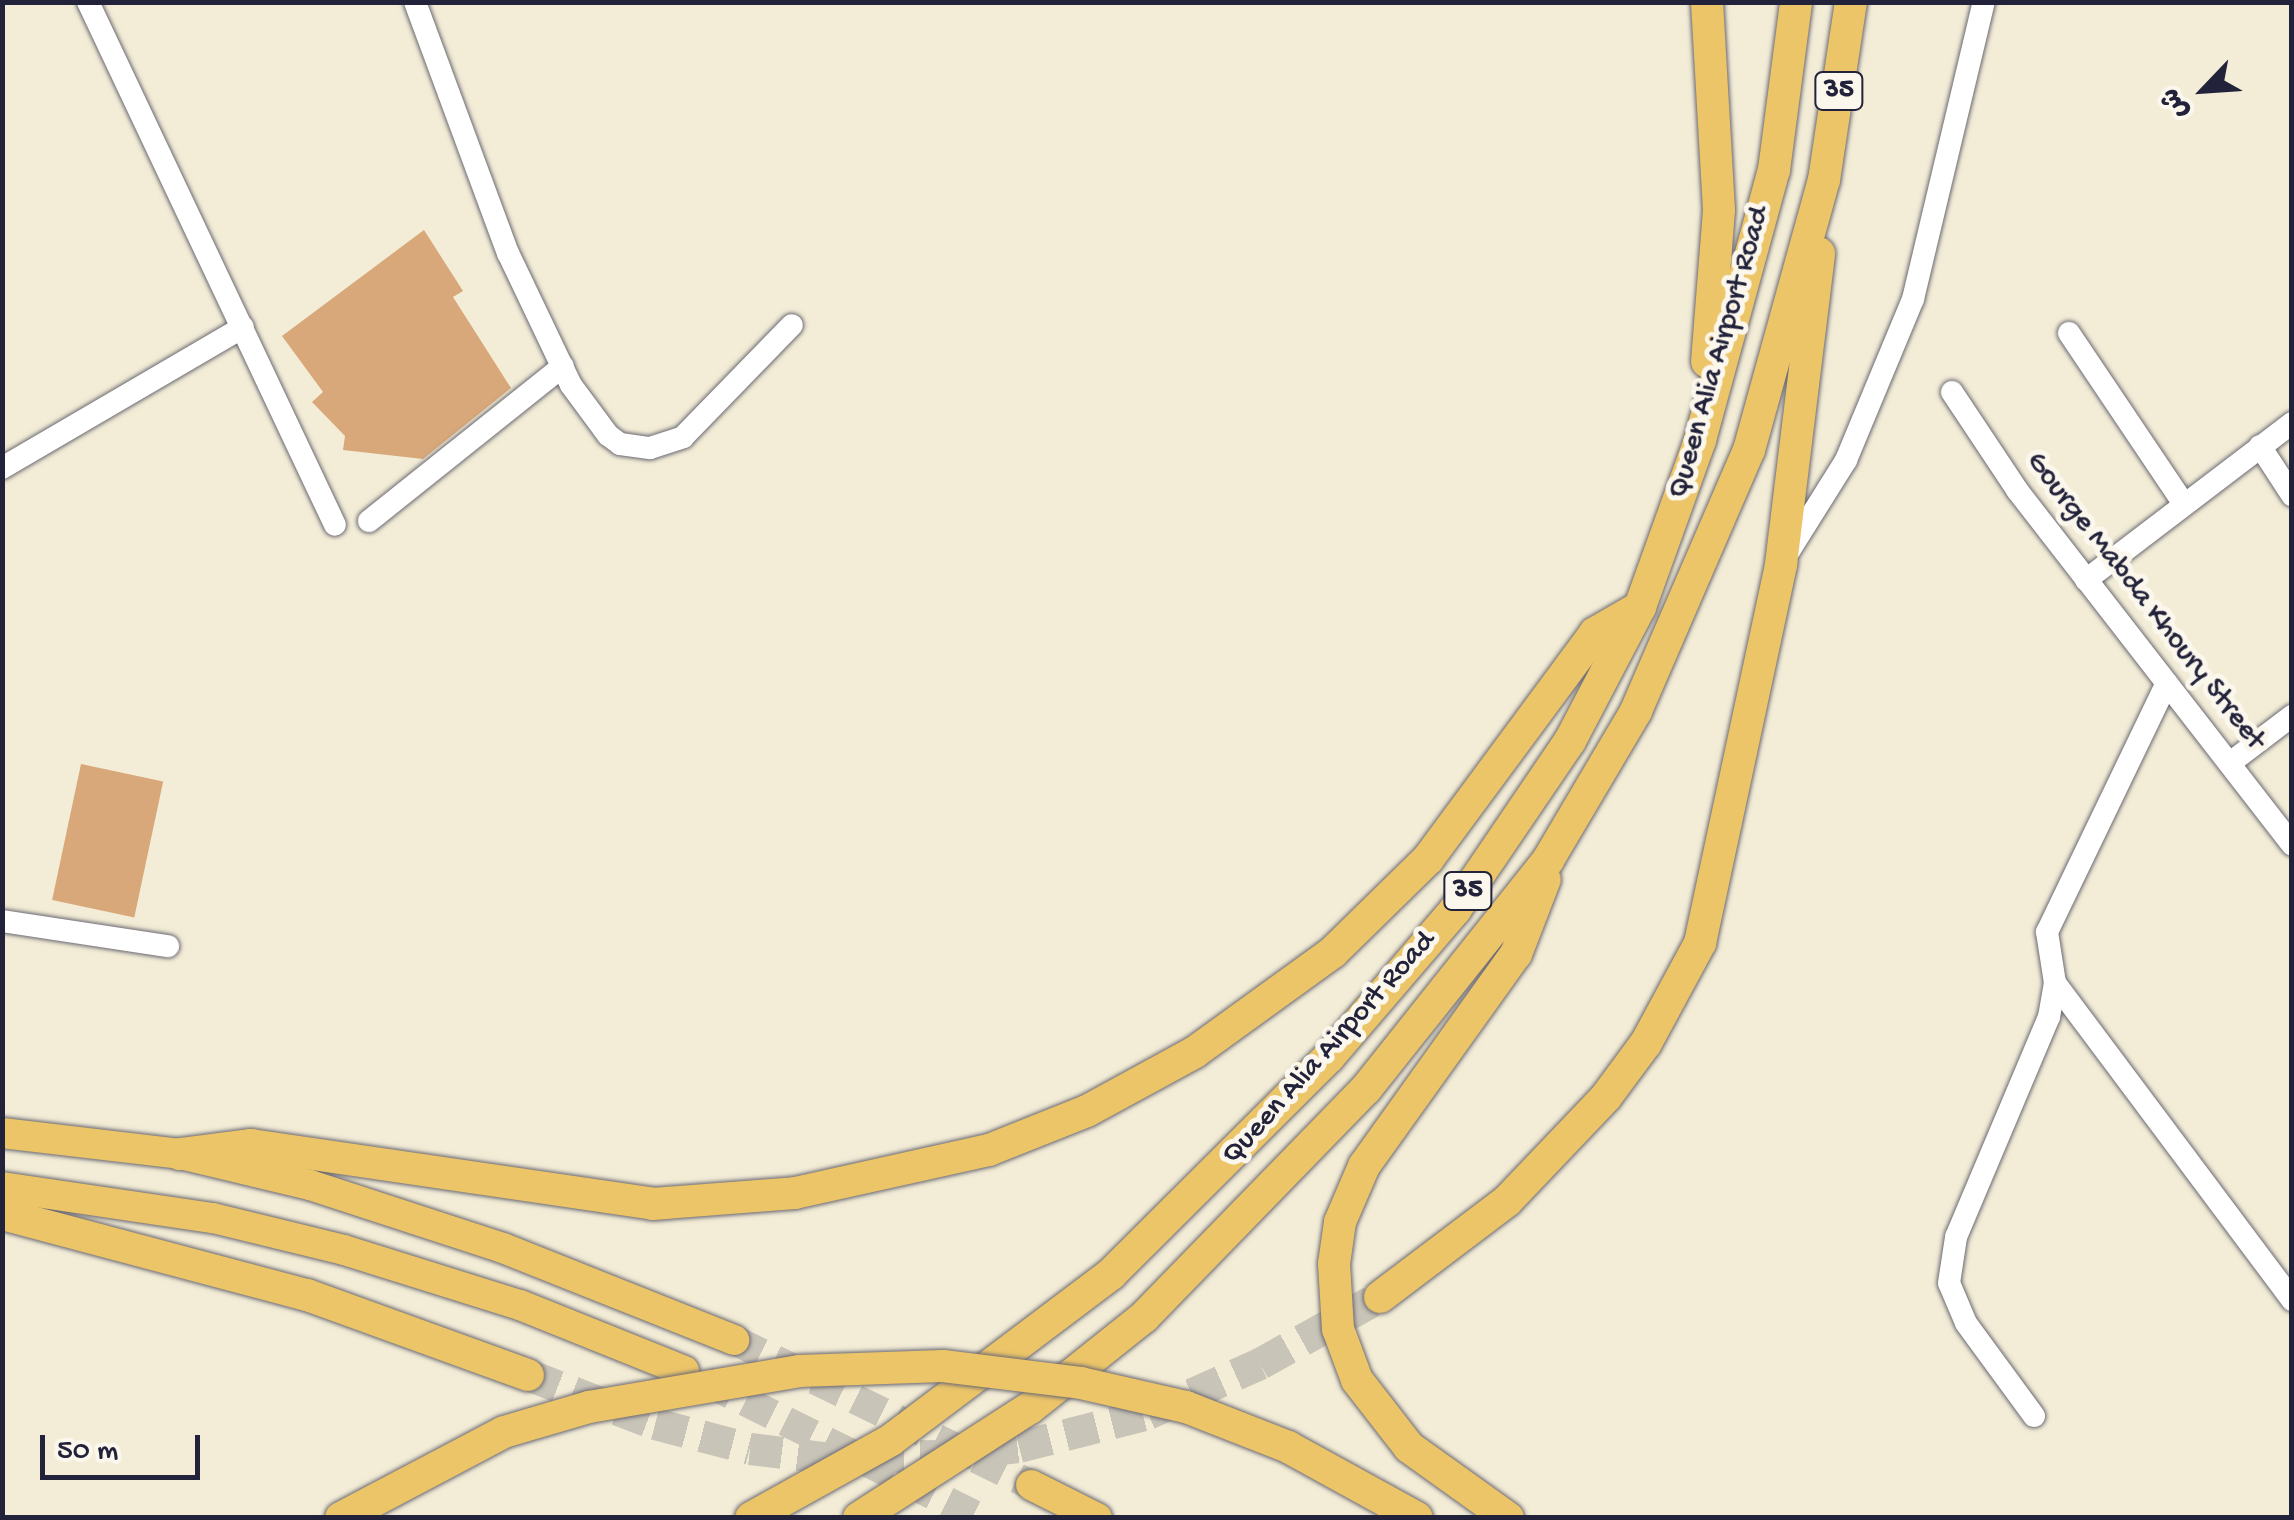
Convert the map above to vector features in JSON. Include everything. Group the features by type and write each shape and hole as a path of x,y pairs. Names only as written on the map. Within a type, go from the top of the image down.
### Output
{"highway":[{"path":"1700,440 1719,210 1706,2"},
{"name":"Queen Alia Airport Road","path":"751,1518 891,1440 1111,1274 1330,1057 1455,910 1570,741 1640,607 1700,440 1774,170 1796,2"},
{"name":"Queen Alia Airport Road","path":"859,1518 1030,1408 1144,1317 1366,1089 1548,860 1636,711 1749,450 1824,180 1851,2"},
{"path":"1380,1297 1507,1200 1606,1097 1676,992 1714,902 1781,564 1814,321 1824,180"},
{"path":"180,1154 251,1145 653,1204 796,1193 989,1150 1086,1111 1180,1060 1333,952 1428,859 1595,633 1640,607"},
{"path":"1508,1518 1453,1482 1383,1419 1343,1348 1334,1274 1352,1189 1516,954 1539,905 1548,860"},
{"path":"2,1214 307,1295 528,1375"},
{"path":"341,1518 504,1432 589,1407 798,1370 943,1366 1081,1383 1186,1407 1288,1447 1417,1518"}],"main road":[{"path":"2,1133 180,1154 310,1185 502,1248 734,1340"},
{"path":"2,1186 213,1218 344,1250 520,1305 684,1371"},
{"path":"1031,1486 1097,1518"}],"street":[{"path":"88,2 335,525"},
{"path":"415,2 508,253 563,366 608,435 620,444 650,448 697,427 792,325"},
{"path":"1781,564 1846,460 1913,299 1984,2"},
{"path":"2,468 243,327"},
{"path":"2068,333 2184,504"},
{"path":"369,522 563,366"},
{"name":"Gourge Mabda Khoury Street","path":"1952,392 2086,580 2292,845"},
{"path":"2086,580 2292,423"},
{"path":"2260,446 2292,495"},
{"path":"2034,1416 1966,1324 1950,1283 1956,1237 2049,1017 2055,983 2047,932 2167,683"},
{"path":"2230,763 2292,716"},
{"path":"2,921 168,946"},
{"path":"2055,983 2292,1300"}],"building":[{"path":"424,230 463,291 453,297 511,388 423,459 343,450 345,436 312,402 323,392 282,336"},
{"path":"81,764 163,781 134,917 52,900"}],"tunnel":[{"path":"528,1375 655,1424 750,1449 824,1458 938,1456 1019,1447 1148,1414 1260,1364 1380,1297"},
{"path":"734,1340 1031,1485"},
{"path":"705,1381 980,1518"}]}
